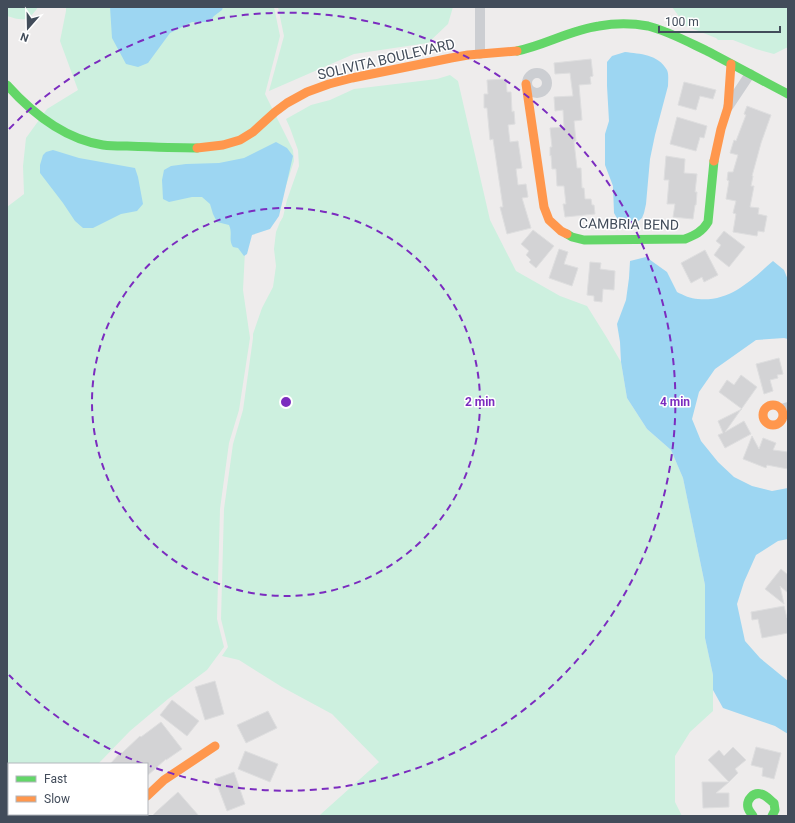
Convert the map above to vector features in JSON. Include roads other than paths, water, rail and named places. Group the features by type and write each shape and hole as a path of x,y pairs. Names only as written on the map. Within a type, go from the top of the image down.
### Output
{"street":[{"path":"480,7 480,54"},
{"name":"SOLIVITA BOULEVARD","path":"7,85 24,104 46,122 61,131 88,141 104,145 136,147 189,148 217,146 244,138 261,127 270,116 295,98 323,86 463,56 515,52 534,47 593,26 638,24 660,29 788,94"},
{"name":"CAMBRIA BEND","path":"526,84 544,207 549,220 561,231 572,237 584,240 685,239 697,235 705,228 708,222 714,161 721,129 728,108 731,64"},
{"path":"728,108 750,74"},
{"path":"148,795 164,780 215,746"},
{"path":"753,816 748,808 748,800 750,796 756,793 763,794 774,803 772,816"}],"water":[{"path":"110,7 223,7 222,10 209,22 192,22 170,33 148,63 138,67 126,64 112,38"},
{"path":"625,52 637,53 654,58 663,65 668,73 668,86 650,159 644,213 642,218 637,222 627,224 618,220 614,213 613,186 605,165 605,134 609,121 607,62 612,56"},
{"path":"276,142 287,148 293,156 279,216 270,229 252,235 247,254 244,256 238,248 233,247 229,225 217,222 210,204 202,197 192,197 169,202 163,199 162,180 164,170 171,166 219,163 244,158"},
{"path":"53,150 79,158 135,168 143,204 137,211 121,214 93,228 83,228 75,221 40,173 40,165 43,155 46,152"},
{"path":"646,257 667,272 677,292 695,299 709,299 730,294 748,283 773,261 784,270 788,280 788,339 756,340 715,369 699,392 692,419 701,441 718,462 734,477 752,486 772,491 788,488 788,539 778,541 756,555 744,582 737,604 745,641 760,658 788,681 788,734 775,726 723,708 713,690 713,675 705,638 705,585 683,478 671,450 647,429 627,398 621,362 617,324 626,300 630,261"}]}
